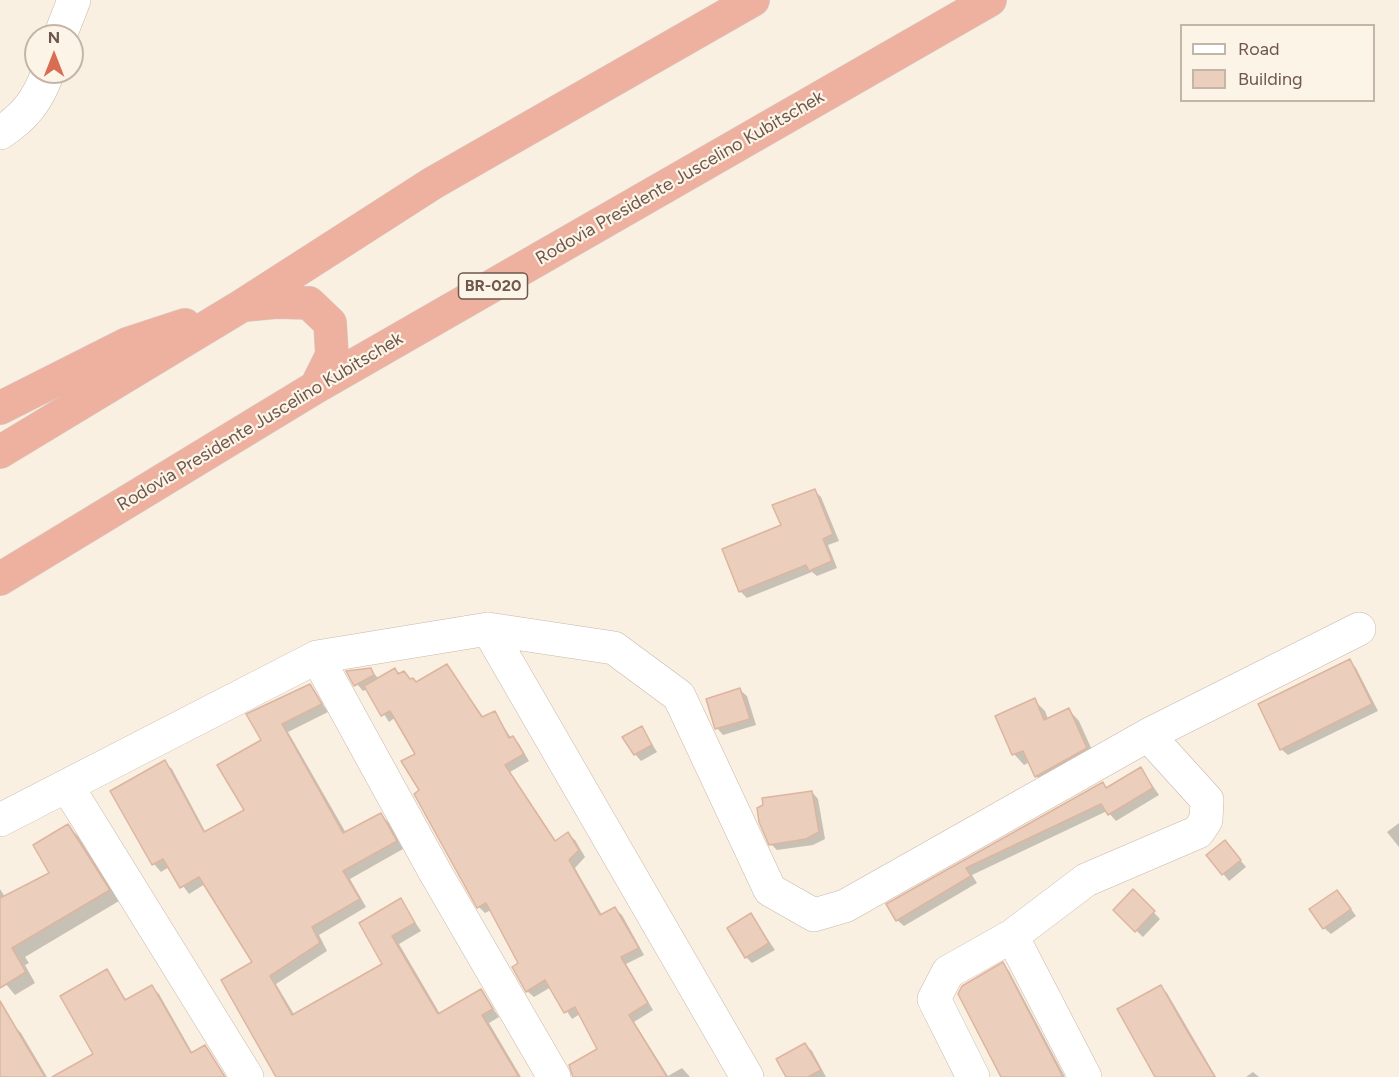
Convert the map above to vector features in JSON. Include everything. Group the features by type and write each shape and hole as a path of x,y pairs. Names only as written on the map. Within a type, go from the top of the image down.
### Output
{"highway":[{"path":"0,452 243,305 433,183 753,0"},
{"name":"Rodovia Presidente Juscelino Kubitschek","path":"0,579 316,387 990,0"},
{"path":"0,408 127,344 243,305 277,302 309,303 330,323 332,355 316,387"}],"street":[{"path":"65,24 74,0"},
{"path":"0,133 21,119 44,84"},
{"path":"488,629 747,1077"},
{"path":"0,820 317,657 488,629 614,648 679,696 770,890 814,915 845,906 1148,735 1359,629"},
{"path":"317,657 435,872 554,1077"},
{"path":"973,1077 933,999 948,972 1012,936 1086,880 1198,832 1206,820 1207,800 1148,735"},
{"path":"67,786 247,1077"},
{"path":"1012,936 1085,1077"}],"building":[{"path":"815,489 833,534 823,539 832,561 809,571 806,565 739,592 722,549 781,525 772,505"},
{"path":"1350,659 1372,704 1280,750 1258,704"},
{"path":"447,664 482,717 495,711 509,738 513,736 524,754 505,765 555,841 568,832 579,850 569,860 600,915 615,907 639,948 621,957 648,1003 629,1015 667,1077 573,1077 569,1065 597,1049 575,1007 564,1013 545,980 526,992 512,967 518,963 486,903 477,908 414,794 419,790 401,761 415,754 390,711 381,716 364,686 395,668 398,674 404,671 410,679 413,678 416,682"},
{"path":"371,668 374,675 354,686 346,671"},
{"path":"310,684 322,704 282,724 343,833 381,813 397,841 343,871 360,899 312,927 320,943 270,976 292,1015 382,964 359,923 401,898 415,923 392,936 438,1014 481,989 493,1009 482,1015 519,1077 276,1077 221,980 252,962 199,877 180,888 163,859 152,865 110,791 165,760 204,832 244,810 217,765 261,740 246,714"},
{"path":"740,688 750,719 715,729 706,699"},
{"path":"1035,698 1044,720 1069,708 1087,748 1035,777 1023,751 1012,755 995,716"},
{"path":"642,726 652,745 634,755 622,737"},
{"path":"1141,767 1153,788 1108,815 1101,804 966,868 971,876 896,921 886,904 1103,782 1106,788"},
{"path":"812,791 819,832 806,839 769,845 759,822 757,808 763,805 762,798"},
{"path":"68,824 110,890 12,948 26,972 0,988 0,898 49,873 33,845"},
{"path":"1225,840 1241,860 1222,875 1206,855"},
{"path":"1133,889 1155,911 1135,932 1113,910"},
{"path":"1337,890 1351,909 1323,929 1309,909"},
{"path":"751,913 769,943 745,958 727,928"},
{"path":"1003,962 1063,1077 1001,1077 958,994 962,986"},
{"path":"107,969 125,1000 152,985 191,1053 205,1045 225,1077 52,1077 93,1054 60,996"},
{"path":"1161,985 1215,1077 1155,1077 1117,1009"},
{"path":"0,1001 20,1035 45,1077 0,1077"},
{"path":"805,1043 821,1070 808,1077 786,1077 776,1059"}]}
